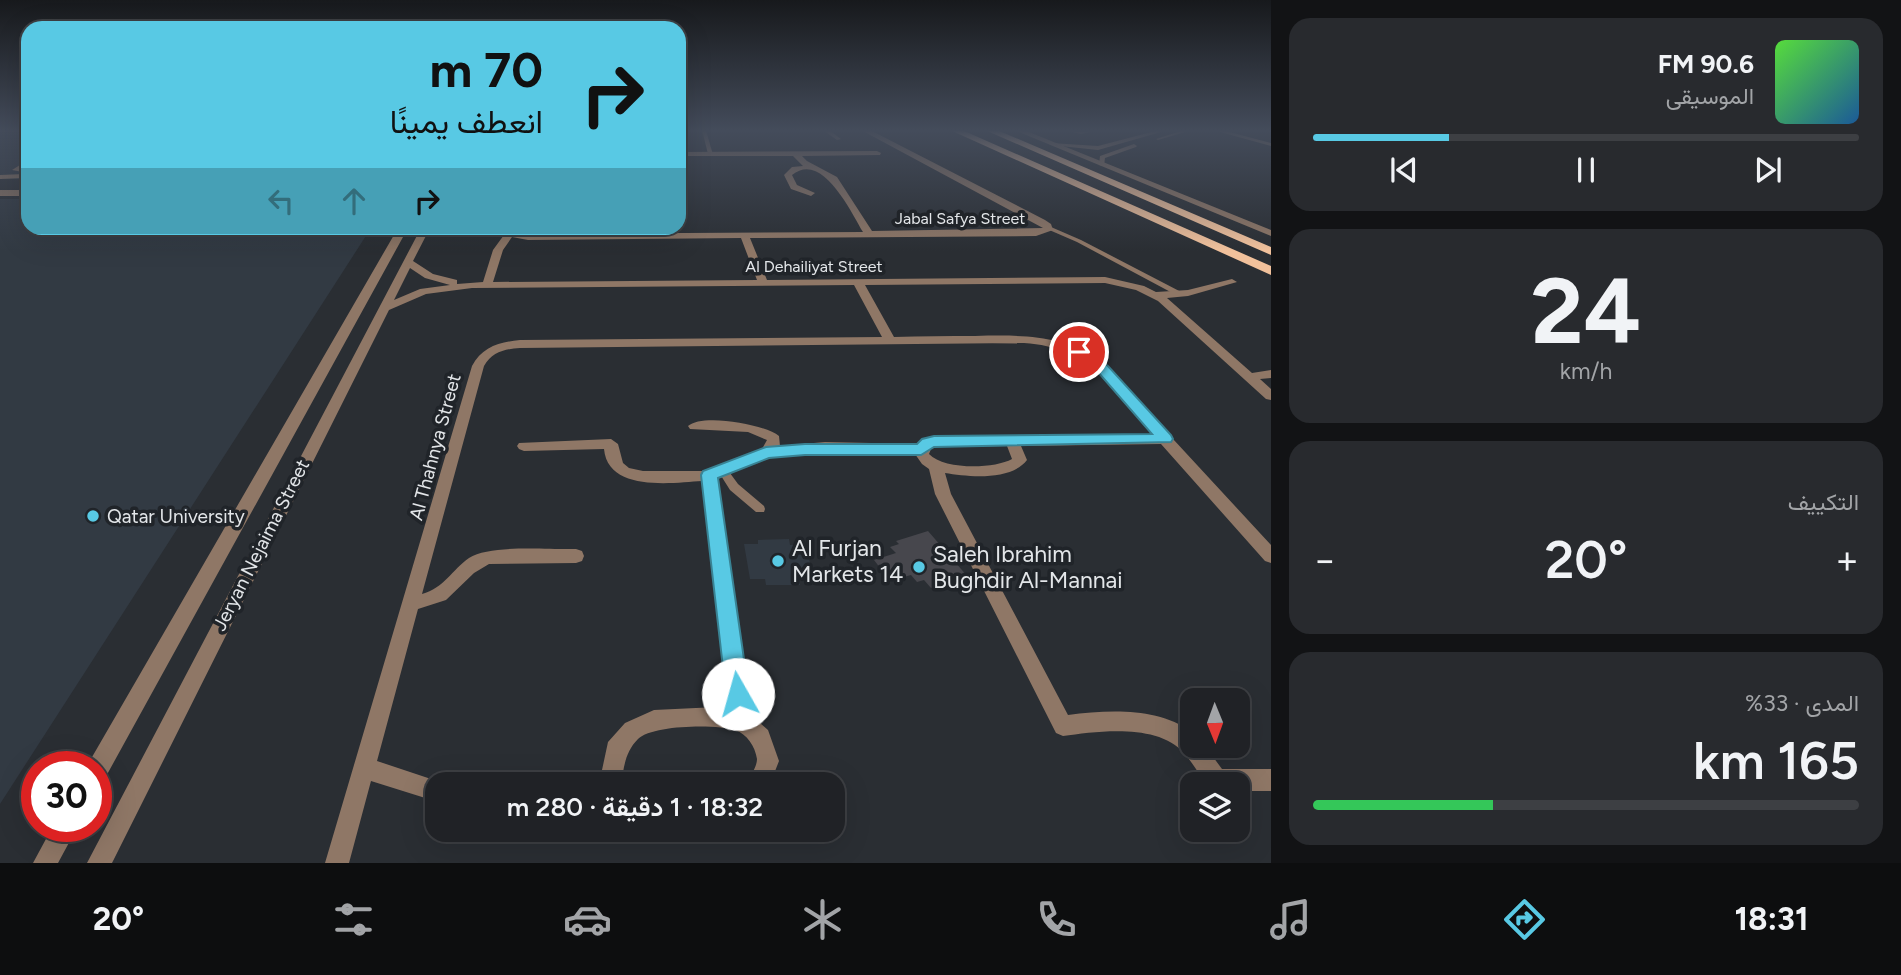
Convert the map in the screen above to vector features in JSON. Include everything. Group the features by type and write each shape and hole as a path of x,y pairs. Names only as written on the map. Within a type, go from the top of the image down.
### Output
{"main road":[{"path":"1045,170 1271,271"},
{"path":"1083,170 1271,251"}],"street":[{"path":"794,170 788,175 794,187 811,194"},
{"path":"818,170 834,178 869,234"},
{"name":"Jabal Safya Street","path":"523,235 1036,233 1049,228 942,170"},
{"path":"1117,170 1271,233"},
{"path":"0,186 21,186"},
{"path":"0,193 21,193"},
{"name":"Jeryan Nejaima Street","path":"108,751 399,235"},
{"name":"Jeryan Nejaima Street","path":"99,863 421,235"},
{"name":"Jabal Safya Street","path":"487,285 496,256 509,235"},
{"path":"744,235 763,282"},
{"name":"Al Dehailiyat Street","path":"407,261 429,276 472,285"},
{"name":"Al Dehailiyat Street","path":"383,307 424,291 472,285 1105,280 1131,285 1155,295"},
{"path":"858,282 890,340"},
{"path":"1155,295 1181,294 1232,282"},
{"path":"1155,295 1271,396"},
{"name":"Al Thahnya Street","path":"337,863 478,366 488,353 502,346 1024,339 1068,347 1096,363 1271,555"},
{"path":"1250,377 1271,374"},
{"path":"695,426 754,429 769,434 774,439 773,446 766,453"},
{"path":"524,446 611,444 612,461 629,474 646,477 716,473 766,453 866,448 921,449 934,442 1165,439"},
{"path":"921,449 925,459 936,467 1014,467 1021,456 1012,441"},
{"path":"936,467 943,494 1063,726 1152,723 1180,736"},
{"path":"716,473 742,721"},
{"path":"412,603 443,595 475,562 487,556 576,556"},
{"path":"612,772 616,750 623,739 642,724 654,720 717,717 742,721 761,737 766,748 765,772"},
{"path":"1201,758 1217,780 1271,780"},
{"path":"365,768 425,787"},
{"path":"45,863 57,842"}],"lane":[{"path":"0,177 21,175"},
{"path":"1049,228 1181,294"},
{"path":"716,473 760,509"}],"shaded area":[{"path":"0,170 21,170 21,179 0,179"},
{"name":"Qatar University","path":"0,199 21,199 21,235 366,235 34,751 21,751 21,771 0,804"},
{"name":"Al Furjan Markets 14","path":"789,539 790,545 805,544 814,578 799,578 800,585 766,585 765,579 750,579 744,544 758,544 758,540"}],"building":[{"name":"Saleh Ibrahim Bughdir Al-Mannai","path":"928,531 968,577 931,588 924,580 917,582 911,575 890,581 874,560 896,553 890,547 899,544 896,541"}],"place":[{"name":"Qatar University","path":"93,516"},
{"name":"Al Furjan Markets 14","path":"778,561"},
{"name":"Saleh Ibrahim Bughdir Al-Mannai","path":"919,567"}],"route":[{"path":"738,694 709,475 766,453 866,448 921,449 934,442 1165,439 1103,369 1079,352"}]}
